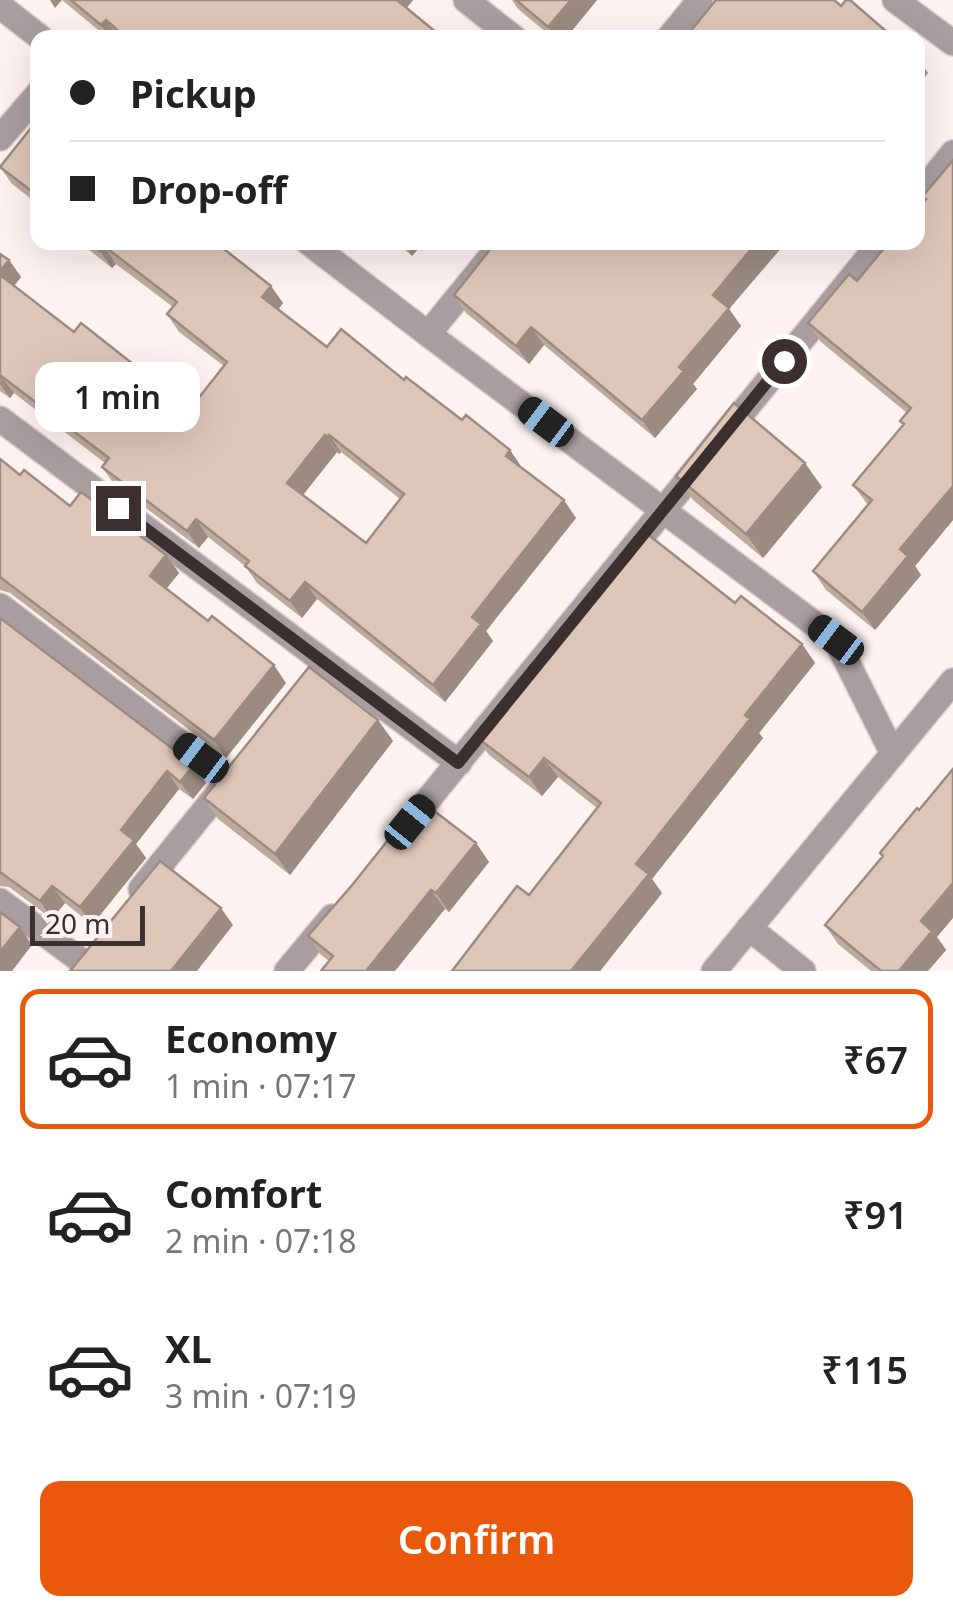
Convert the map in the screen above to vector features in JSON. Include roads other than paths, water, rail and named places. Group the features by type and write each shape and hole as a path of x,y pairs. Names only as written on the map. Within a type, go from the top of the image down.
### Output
{"street":[{"path":"466,0 504,30"},
{"path":"676,30 700,0"},
{"path":"895,0 953,43"},
{"path":"0,6 32,30"},
{"path":"0,138 30,103"},
{"path":"925,188 953,153"},
{"path":"318,250 836,640 893,754"},
{"path":"428,334 496,250"},
{"path":"385,852 875,250"},
{"path":"0,420 318,670 458,763"},
{"path":"0,606 235,772 132,901"},
{"path":"714,971 953,681"},
{"path":"288,971 348,897"},
{"path":"0,901 85,960"},
{"path":"749,928 804,971"}]}
